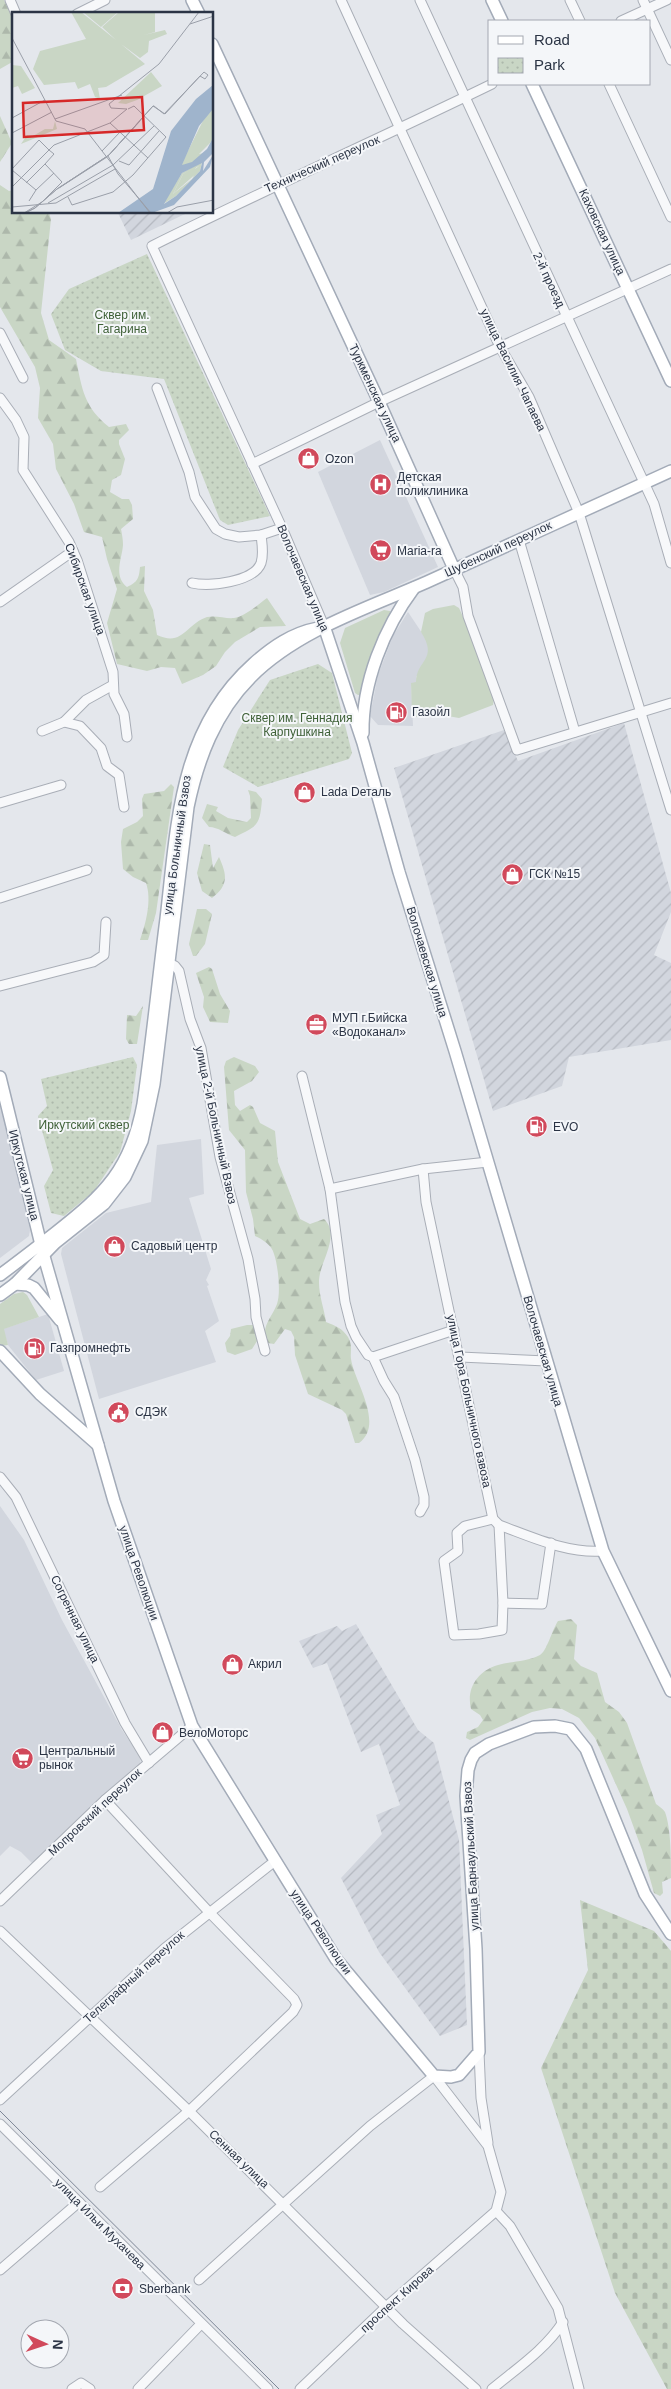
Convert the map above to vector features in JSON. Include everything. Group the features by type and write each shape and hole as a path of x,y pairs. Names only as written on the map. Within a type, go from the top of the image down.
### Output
{"main road":[{"path":"192,0 198,12"},
{"path":"492,0 502,20"},
{"name":"Туркменская улица","path":"214,48 379,402 454,569"},
{"name":"Каховская улица","path":"532,85 671,381"},
{"name":"Шубенский переулок","path":"324,626 415,587 671,470"},
{"path":"363,743 366,702 381,646 401,606 415,587"},
{"name":"Волочаевская улица","path":"324,626 363,743 399,872 488,1162 603,1551 671,1691"},
{"name":"улица Больничный Взвоз","path":"42,1248 104,1204 125,1177 142,1141 151,1105 188,808 194,778 211,734 224,711 251,677 282,652 324,626"},
{"name":"улица Больничный Взвоз","path":"42,1248 102,1194 118,1172 134,1138 146,1083 180,806 186,776 203,730 229,690 262,656 301,631 324,626"},
{"name":"Иркутская улица","path":"0,1077 42,1248"},
{"path":"3,1272 42,1248"},
{"path":"0,1295 15,1284 42,1248"},
{"name":"улица Революции","path":"42,1248 114,1501 192,1726 336,1959 434,2076"},
{"path":"3,1272 15,1268 19,1272 15,1284"},
{"path":"15,1284 28,1285 34,1288 63,1324"},
{"path":"0,1351 40,1394 98,1445"},
{"name":"улица Барнаульский Взвоз","path":"479,2052 476,1949 466,1796 468,1770 475,1754 490,1744 534,1727 555,1726 575,1733 586,1750 633,1866 654,1910 671,1934"},
{"path":"654,1910 671,1919"},
{"path":"434,2076 451,2077 459,2075 479,2052"}],"street":[{"path":"10,0 15,12"},
{"path":"81,12 105,0"},
{"name":"улица Василия Чапаева","path":"341,0 500,347 529,397 579,512 671,810"},
{"name":"2-й проезд","path":"420,0 654,504 671,563"},
{"path":"570,0 580,20"},
{"path":"643,0 671,60"},
{"path":"623,20 667,0"},
{"name":"Технический переулок","path":"152,246 277,184 490,85"},
{"path":"609,85 671,217"},
{"name":"Волочаевская улица","path":"152,246 282,528 324,626"},
{"path":"252,464 379,402 629,290 671,269"},
{"path":"0,333 23,378"},
{"path":"157,388 189,472 195,497 216,529 225,534 239,537 261,535 282,528"},
{"name":"Сибирская улица","path":"1,403 24,437 22,470 73,551 114,672 113,684 116,699 124,714 127,737"},
{"path":"192,583 233,581 248,576 260,564 263,552 261,535"},
{"path":"519,540 575,732 671,703"},
{"path":"0,602 73,551"},
{"name":"Туркменская улица","path":"454,569 463,587 468,616 517,750 575,732"},
{"path":"42,732 64,722 86,700 113,684"},
{"path":"64,722 80,726 101,748 107,766 120,775 124,807"},
{"path":"0,803 61,785"},
{"path":"0,898 87,870"},
{"path":"0,986 94,962 104,955 106,922"},
{"name":"улица 2-й Больничный Взвоз","path":"169,963 179,971 190,1019 201,1048 220,1157 248,1259 256,1317 265,1351"},
{"path":"302,1076 330,1189 345,1302 351,1326 368,1355 373,1357 384,1382 394,1397 415,1460 424,1497 424,1505 420,1512"},
{"path":"330,1189 423,1169 488,1162"},
{"name":"улица Гора Больничного взвоза","path":"423,1169 426,1202 496,1522 503,1603 502,1630 479,1634 454,1635 444,1561 458,1551 457,1533 465,1526 496,1522"},
{"path":"373,1357 454,1330"},
{"path":"460,1358 546,1361"},
{"name":"Согренная улица","path":"0,1477 16,1497 125,1723 149,1762"},
{"path":"496,1522 550,1543 579,1551 603,1551"},
{"path":"503,1603 542,1604 550,1543"},
{"name":"Мопровский переулок","path":"0,1901 105,1800 192,1726"},
{"path":"100,2187 189,2111 293,2012 297,2005 294,1999 209,1912 105,1800"},
{"name":"Телеграфный переулок","path":"0,2100 89,2016 209,1912 274,1861"},
{"name":"Сенная улица","path":"0,1931 189,2111 386,2307 476,2389"},
{"name":"улица Барнаульский Взвоз","path":"479,2052 480,2098 488,2146"},
{"path":"199,2280 370,2126 434,2076"},
{"name":"улица Революции","path":"434,2076 488,2146 501,2192 496,2211"},
{"name":"улица Ильи Мухачева","path":"0,2124 268,2389"},
{"path":"0,2270 79,2202"},
{"path":"496,2211 516,2235 558,2308 579,2389"},
{"name":"проспект Кирова","path":"300,2389 386,2307 496,2211"},
{"path":"492,2389 558,2330 563,2322"},
{"path":"138,2389 201,2324"},
{"path":"72,2389 81,2383 90,2389"}],"shaded area":[{"path":"118,214 185,214 131,240"},
{"path":"380,440 438,567 384,592 370,595 318,472"},
{"path":"408,612 428,642 428,658 416,677 416,683 411,683 413,726 378,725 370,716 378,675 393,636"},
{"path":"624,723 671,893 671,912 654,955 671,963 671,1040 569,1057 562,1086 493,1111 394,768 504,730 518,761"},
{"path":"0,1103 30,1230 29,1236 0,1258"},
{"path":"201,1139 204,1194 189,1198 211,1269 206,1280 219,1321 205,1331 216,1362 99,1399 61,1254 62,1248 106,1213 151,1202 157,1145"},
{"path":"48,1314 64,1371 36,1380 8,1345 3,1329"},
{"path":"0,1506 24,1540 62,1620 122,1730 141,1758 140,1764 33,1864 21,1852 10,1846 0,1856"},
{"path":"356,1624 418,1730 434,1743 459,1840 467,2025 440,2036 379,1952 341,1878 382,1834 376,1815 400,1805 379,1744 361,1752 327,1663 313,1668 299,1641 337,1626 342,1631"}],"green space":[{"path":"0,0 4,0 12,17 12,62 0,69"},
{"path":"0,116 12,143 0,162"},
{"path":"0,185 9,191 12,190 12,214 49,214 51,219 41,313 49,340 76,359 85,397 101,420 109,427 126,424 129,430 119,440 125,459 121,475 112,480 110,492 122,499 129,499 132,505 133,519 121,529 123,545 119,573 123,583 127,587 134,583 138,577 140,567 145,566 144,591 153,610 157,635 166,638 179,636 194,624 207,617 238,617 267,598 286,626 260,627 235,642 225,652 216,666 203,675 182,684 175,668 161,667 147,671 117,664 107,623 117,589 102,537 84,532 74,504 56,469 53,444 38,418 40,388 35,367 0,307"},
{"name":"Сквер им. Гагарина","path":"147,254 270,516 228,525 220,520 164,379 101,371 65,350 51,314 69,289"},
{"path":"454,605 459,608 464,619 494,699 493,705 459,718 442,715 412,717 411,683 416,682 419,669 428,649 421,632 425,613 433,609"},
{"path":"384,610 390,611 392,615 362,695 358,695 355,693 340,643 345,628"},
{"name":"Сквер им. Геннадия Карпушкина","path":"318,664 332,673 352,753 349,759 258,787 223,767 238,730 270,680"},
{"path":"171,784 174,787 156,913 148,940 140,940 147,911 148,890 146,883 133,877 123,869 121,842 123,829 137,822 143,816 142,799 144,794 164,791"},
{"path":"248,790 256,792 262,799 259,820 249,830 235,837 219,829 209,827 202,818 207,804 218,807 216,811 228,818 247,822 251,818"},
{"path":"204,844 210,845 213,868 219,857 225,874 224,884 212,898 202,891 197,873"},
{"path":"197,909 206,909 212,914 205,944 196,956 193,956 189,944"},
{"path":"209,967 212,969 220,994 230,1011 228,1023 210,1022 203,1007 204,997 196,973"},
{"path":"143,1006 137,1044 129,1044 126,1039 127,1015 136,1016"},
{"name":"Иркутский сквер","path":"133,1057 137,1065 131,1111 120,1152 94,1191 64,1216 51,1213 44,1186 53,1170 38,1116 47,1106 41,1079"},
{"path":"234,1057 255,1066 259,1072 252,1081 234,1091 235,1105 240,1111 250,1105 253,1107 260,1123 275,1131 278,1162 300,1219 310,1224 324,1219 329,1226 331,1233 330,1241 320,1275 320,1292 326,1322 341,1329 350,1340 353,1368 369,1414 369,1425 366,1435 359,1443 355,1443 346,1414 342,1410 308,1394 295,1355 294,1337 291,1331 285,1329 274,1344 268,1343 266,1338 267,1323 278,1299 278,1272 273,1251 269,1245 255,1236 246,1192 245,1150 229,1130 224,1067 226,1061"},
{"path":"23,1292 27,1295 39,1317 4,1329 8,1345 0,1346 0,1304 14,1294"},
{"path":"253,1325 259,1338 252,1349 235,1355 227,1352 225,1343 230,1336 231,1329"},
{"path":"571,1619 577,1625 574,1659 581,1666 597,1673 605,1702 619,1712 627,1723 656,1804 665,1812 670,1835 671,1878 662,1882 663,1893 660,1896 654,1893 642,1850 627,1809 595,1738 579,1718 562,1709 550,1708 532,1712 470,1740 466,1738 467,1732 478,1727 483,1720 480,1715 471,1709 470,1702 472,1688 479,1676 498,1665 530,1659 540,1655 543,1653 558,1621"},
{"path":"580,1900 654,1931 671,1951 671,2389 667,2389 615,2293 541,2068 588,1970"}],"tram line":[{"path":"0,2111 279,2389"}],"place":[{"name":"Ozon","path":"309,459"},
{"name":"Детская поликлиника","path":"381,484"},
{"name":"Maria-ra","path":"381,551"},
{"name":"Газойл","path":"396,712"},
{"name":"Lada Dеталь","path":"305,792"},
{"name":"ГСК №15","path":"513,874"},
{"name":"МУП г.Бийска «Водоканал»","path":"316,1025"},
{"name":"EVO","path":"537,1127"},
{"name":"Садовый центр","path":"115,1246"},
{"name":"Газпромнефть","path":"34,1348"},
{"name":"СДЭК","path":"119,1412"},
{"name":"Акрил","path":"232,1664"},
{"name":"ВелоМоторс","path":"163,1733"},
{"name":"Центральный рынок","path":"23,1758"},
{"name":"Sberbank","path":"123,2289"}]}
